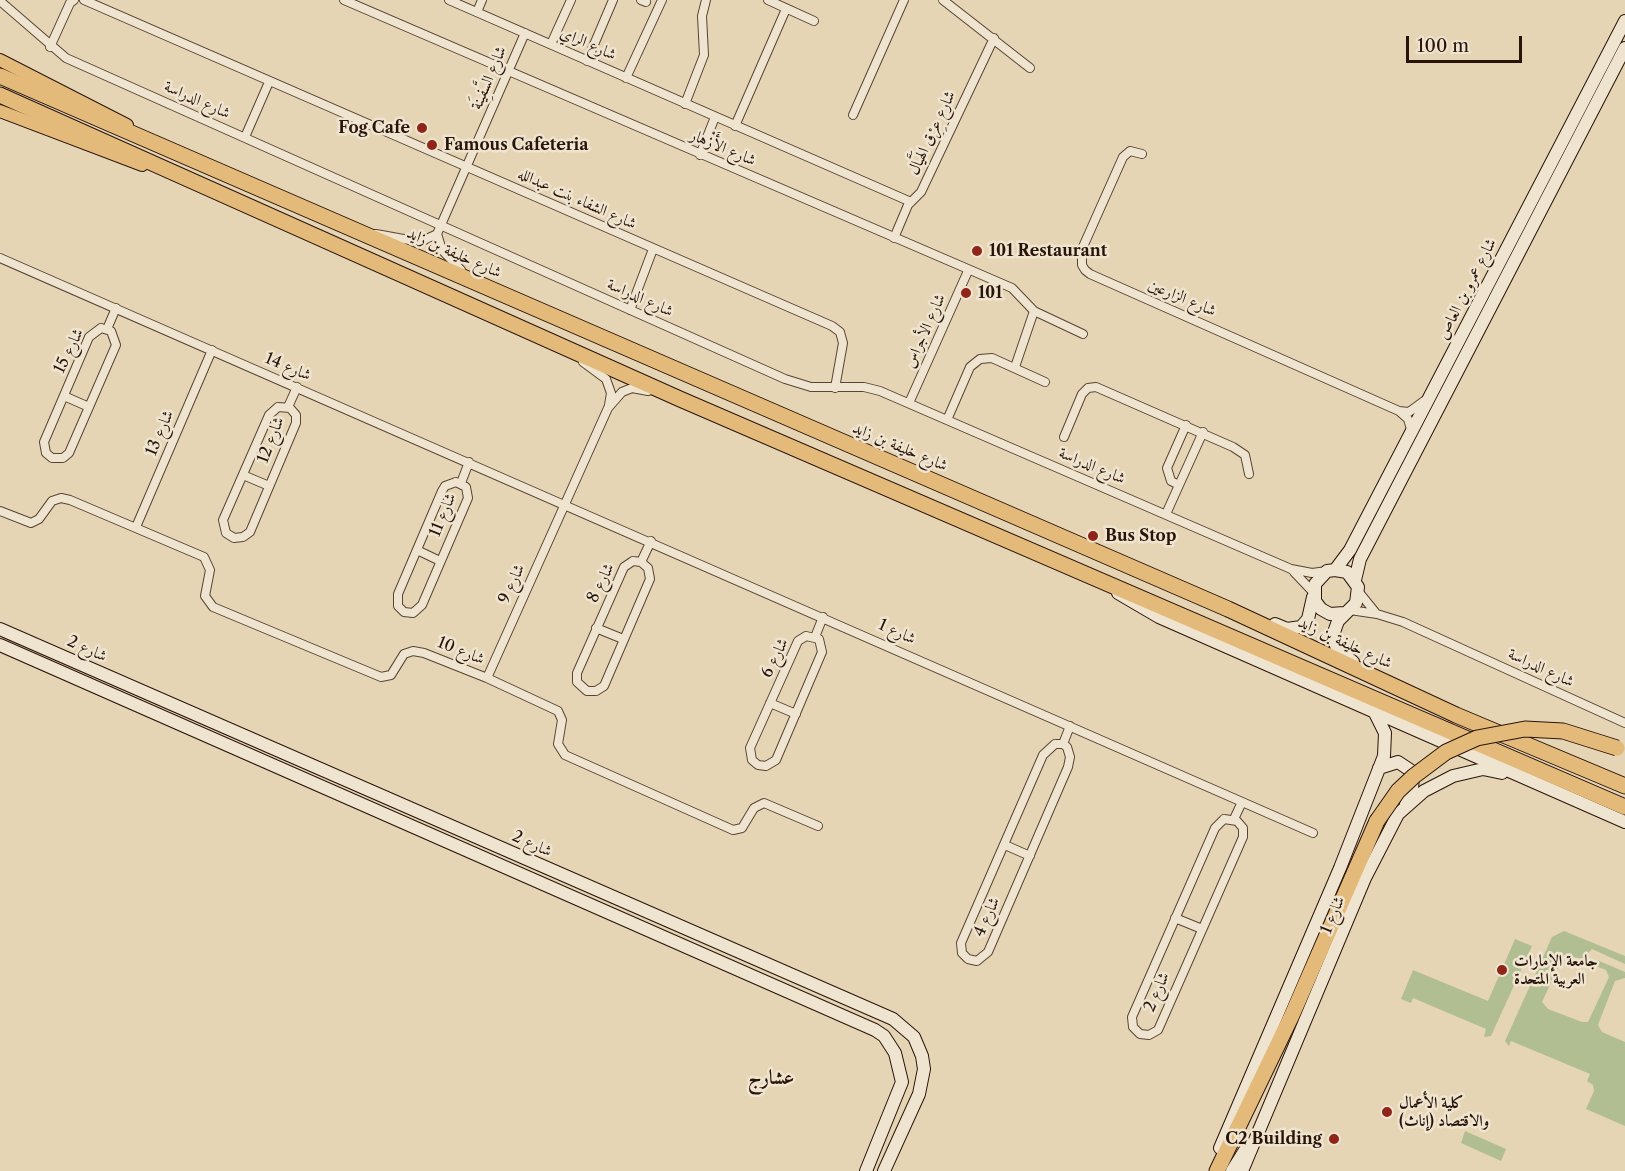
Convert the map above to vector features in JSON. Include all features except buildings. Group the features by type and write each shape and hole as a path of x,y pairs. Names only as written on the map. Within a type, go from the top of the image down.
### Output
{"highway":[{"name":"شارع خليفة بن زايد","path":"0,76 1228,609 1456,715 1625,786"},
{"path":"0,95 575,353 1625,807"},
{"path":"1217,1171 1292,1015 1377,821 1398,792 1414,776 1446,752 1477,738 1525,729 1563,730 1621,750"}],"main road":[{"name":"شارع خليفة بن زايد","path":"0,60 99,109 159,144"},
{"path":"0,111 119,157 186,178"}],"street":[{"path":"50,47 68,7 74,0"},
{"name":"شارع الشفاء بنت عبدالله","path":"84,0 836,329 843,343 835,388"},
{"name":"شارع الأَزْهار","path":"344,0 968,271 1012,288 1034,311 1083,334"},
{"name":"شارع الراي","path":"449,0 911,202"},
{"path":"477,12 482,0"},
{"path":"551,44 571,0"},
{"path":"587,61 614,0"},
{"path":"626,78 662,0"},
{"path":"685,104 704,55 702,15 706,0"},
{"path":"768,0 814,21"},
{"path":"853,115 904,0"},
{"path":"943,0 1030,68"},
{"name":"شارع الدراسة","path":"0,1 17,13 50,47 73,61 245,138 439,231 630,310 794,383 811,387 864,387 909,403 1291,569 1312,573 1331,571"},
{"path":"735,126 786,9"},
{"name":"شارع عمرو بن العاص","path":"1331,571 1350,550 1625,21"},
{"name":"شارع السَّفِينَة","path":"439,231 525,33"},
{"name":"شارع عِرْق الهَيَّال","path":"894,238 911,202 921,192 994,38"},
{"name":"شارع عمرو بن العاص","path":"1357,586 1360,559 1625,48"},
{"path":"1611,76 1625,61"},
{"path":"245,138 269,82"},
{"path":"700,155 715,117"},
{"name":"شارع الزارعين","path":"1142,154 1130,151 1123,157 1084,244 1082,265 1090,274 1399,411"},
{"path":"370,236 383,234 420,242 439,231 440,246 452,263 478,277 483,286"},
{"path":"630,310 653,249"},
{"name":"شارع 14","path":"0,258 565,503"},
{"name":"شارع الأجراس","path":"909,403 968,271"},
{"name":"شارع 15","path":"107,328 116,308"},
{"path":"1015,368 1034,311"},
{"name":"شارع 15","path":"107,328 115,335 116,345 69,453 60,459 52,458 46,453 44,442 92,333 96,329 107,328"},
{"name":"شارع 13","path":"136,527 212,350"},
{"path":"565,503 608,408 611,393 606,379 575,353"},
{"path":"947,420 975,362 992,358 1046,382"},
{"name":"شارع 12","path":"288,407 297,387"},
{"path":"1064,437 1083,394 1092,387 1203,432 1245,455 1249,474"},
{"path":"608,408 618,395 633,388 680,399"},
{"path":"1399,411 1406,413 1414,409 1431,394"},
{"name":"شارع 15","path":"64,396 89,407"},
{"name":"شارع 12","path":"278,407 288,407 296,415 296,423 250,532 243,537 230,536 224,529 223,520 271,412 278,407"},
{"path":"1399,411 1408,419 1412,433"},
{"path":"1179,485 1172,481 1167,468 1186,425"},
{"path":"1166,514 1203,432"},
{"name":"شارع 11","path":"460,483 469,462"},
{"name":"شارع 12","path":"243,475 268,486"},
{"name":"شارع 11","path":"450,483 460,483 466,487 468,498 420,609 413,613 404,612 398,606 396,598 445,486 450,483"},
{"name":"شارع 10","path":"0,511 31,523 39,519 52,501 66,498 136,527 206,560 210,570 205,596 213,606 381,677 391,675 404,654 413,651 424,652 487,678 558,711 562,720 558,740 559,748 565,755 733,830 742,828 754,808 764,803 818,826"},
{"name":"شارع 1","path":"565,503 1313,833"},
{"name":"شارع 9","path":"487,678 565,503"},
{"name":"شارع 8","path":"641,562 651,541"},
{"name":"شارع 11","path":"417,550 440,561"},
{"name":"شارع 8","path":"633,561 641,562 648,568 650,579 622,639 604,686 596,691 587,691 577,682 577,673 624,567 633,561"},
{"name":"شارع الدراسة","path":"1291,569 1313,594"},
{"path":"1228,609 1244,610 1293,629 1301,627 1308,619 1317,580 1331,571 1347,573 1368,606 1377,614"},
{"path":"1106,582 1123,597 1159,617 1625,822"},
{"path":"1357,586 1357,599 1335,627 1333,635 1338,650 1353,662 1386,677 1397,688"},
{"path":"1313,594 1317,606 1325,612 1335,615 1347,612"},
{"name":"شارع الدراسة","path":"1347,612 1377,614 1436,637 1625,723"},
{"name":"شارع 6","path":"815,637 823,617"},
{"name":"شارع 8","path":"596,628 622,639"},
{"name":"شارع 2","path":"0,629 893,1019 914,1037 922,1056 924,1069 919,1094 884,1171"},
{"name":"شارع 6","path":"806,636 815,637 821,643 822,652 776,760 766,766 758,765 752,760 750,748 770,703 798,641 806,636"},
{"name":"شارع 2","path":"0,645 875,1029 884,1036 895,1053 902,1082 866,1171"},
{"name":"شارع 6","path":"770,703 795,714"},
{"name":"شارع 1","path":"1211,1171 1340,868 1379,768 1386,740 1374,711"},
{"name":"شارع 4","path":"1063,744 1070,726"},
{"name":"شارع 4","path":"1054,744 1063,744 1069,751 1070,762 1030,856 985,956 977,961 968,959 962,953 961,943 1045,752 1054,744"},
{"path":"1379,768 1398,762 1413,772 1411,795 1398,814"},
{"name":"شارع 1","path":"1246,1170 1258,1134 1365,878 1398,814 1424,791 1463,772 1490,770 1532,782"},
{"name":"شارع 2","path":"1234,819 1242,802"},
{"name":"شارع 2","path":"1224,819 1234,819 1242,828 1243,837 1158,1030 1149,1035 1140,1034 1132,1027 1132,1017 1217,824 1224,819"},
{"path":"1005,845 1030,856"},
{"path":"1176,918 1202,929"},
{"path":"1232,1171 1258,1134"}],"green space":[{"path":"1564,931 1625,956 1625,964 1592,949 1583,959 1564,955 1542,1002 1548,1009 1582,1022 1588,1022 1609,977 1606,970 1593,965 1593,961 1597,960 1625,972 1625,978 1615,981 1598,1025 1602,1032 1625,1042 1625,1126 1586,1109 1594,1091 1593,1085 1587,1081 1590,1074 1511,1041 1509,1046 1505,1041 1552,937"},
{"path":"1515,939 1532,946 1491,1036 1484,1037 1486,1029 1413,998 1411,1003 1401,999 1413,970 1488,1001"},
{"path":"1465,1131 1506,1149 1501,1161 1461,1143"}],"place":[{"name":"Fog Cafe","path":"422,128"},
{"name":"Famous Cafeteria","path":"432,145"},
{"name":"101 Restaurant","path":"977,251"},
{"name":"101","path":"966,293"},
{"name":"Bus Stop","path":"1093,536"},
{"name":"جامعة الإمارات العربية المتحدة","path":"1502,970"},
{"name":"كلية الأعمال والاقتصاد (إناث)","path":"1387,1112"},
{"name":"C2 Building","path":"1334,1139"}],"district":[{"name":"عشارج","path":"771,1078"}]}
